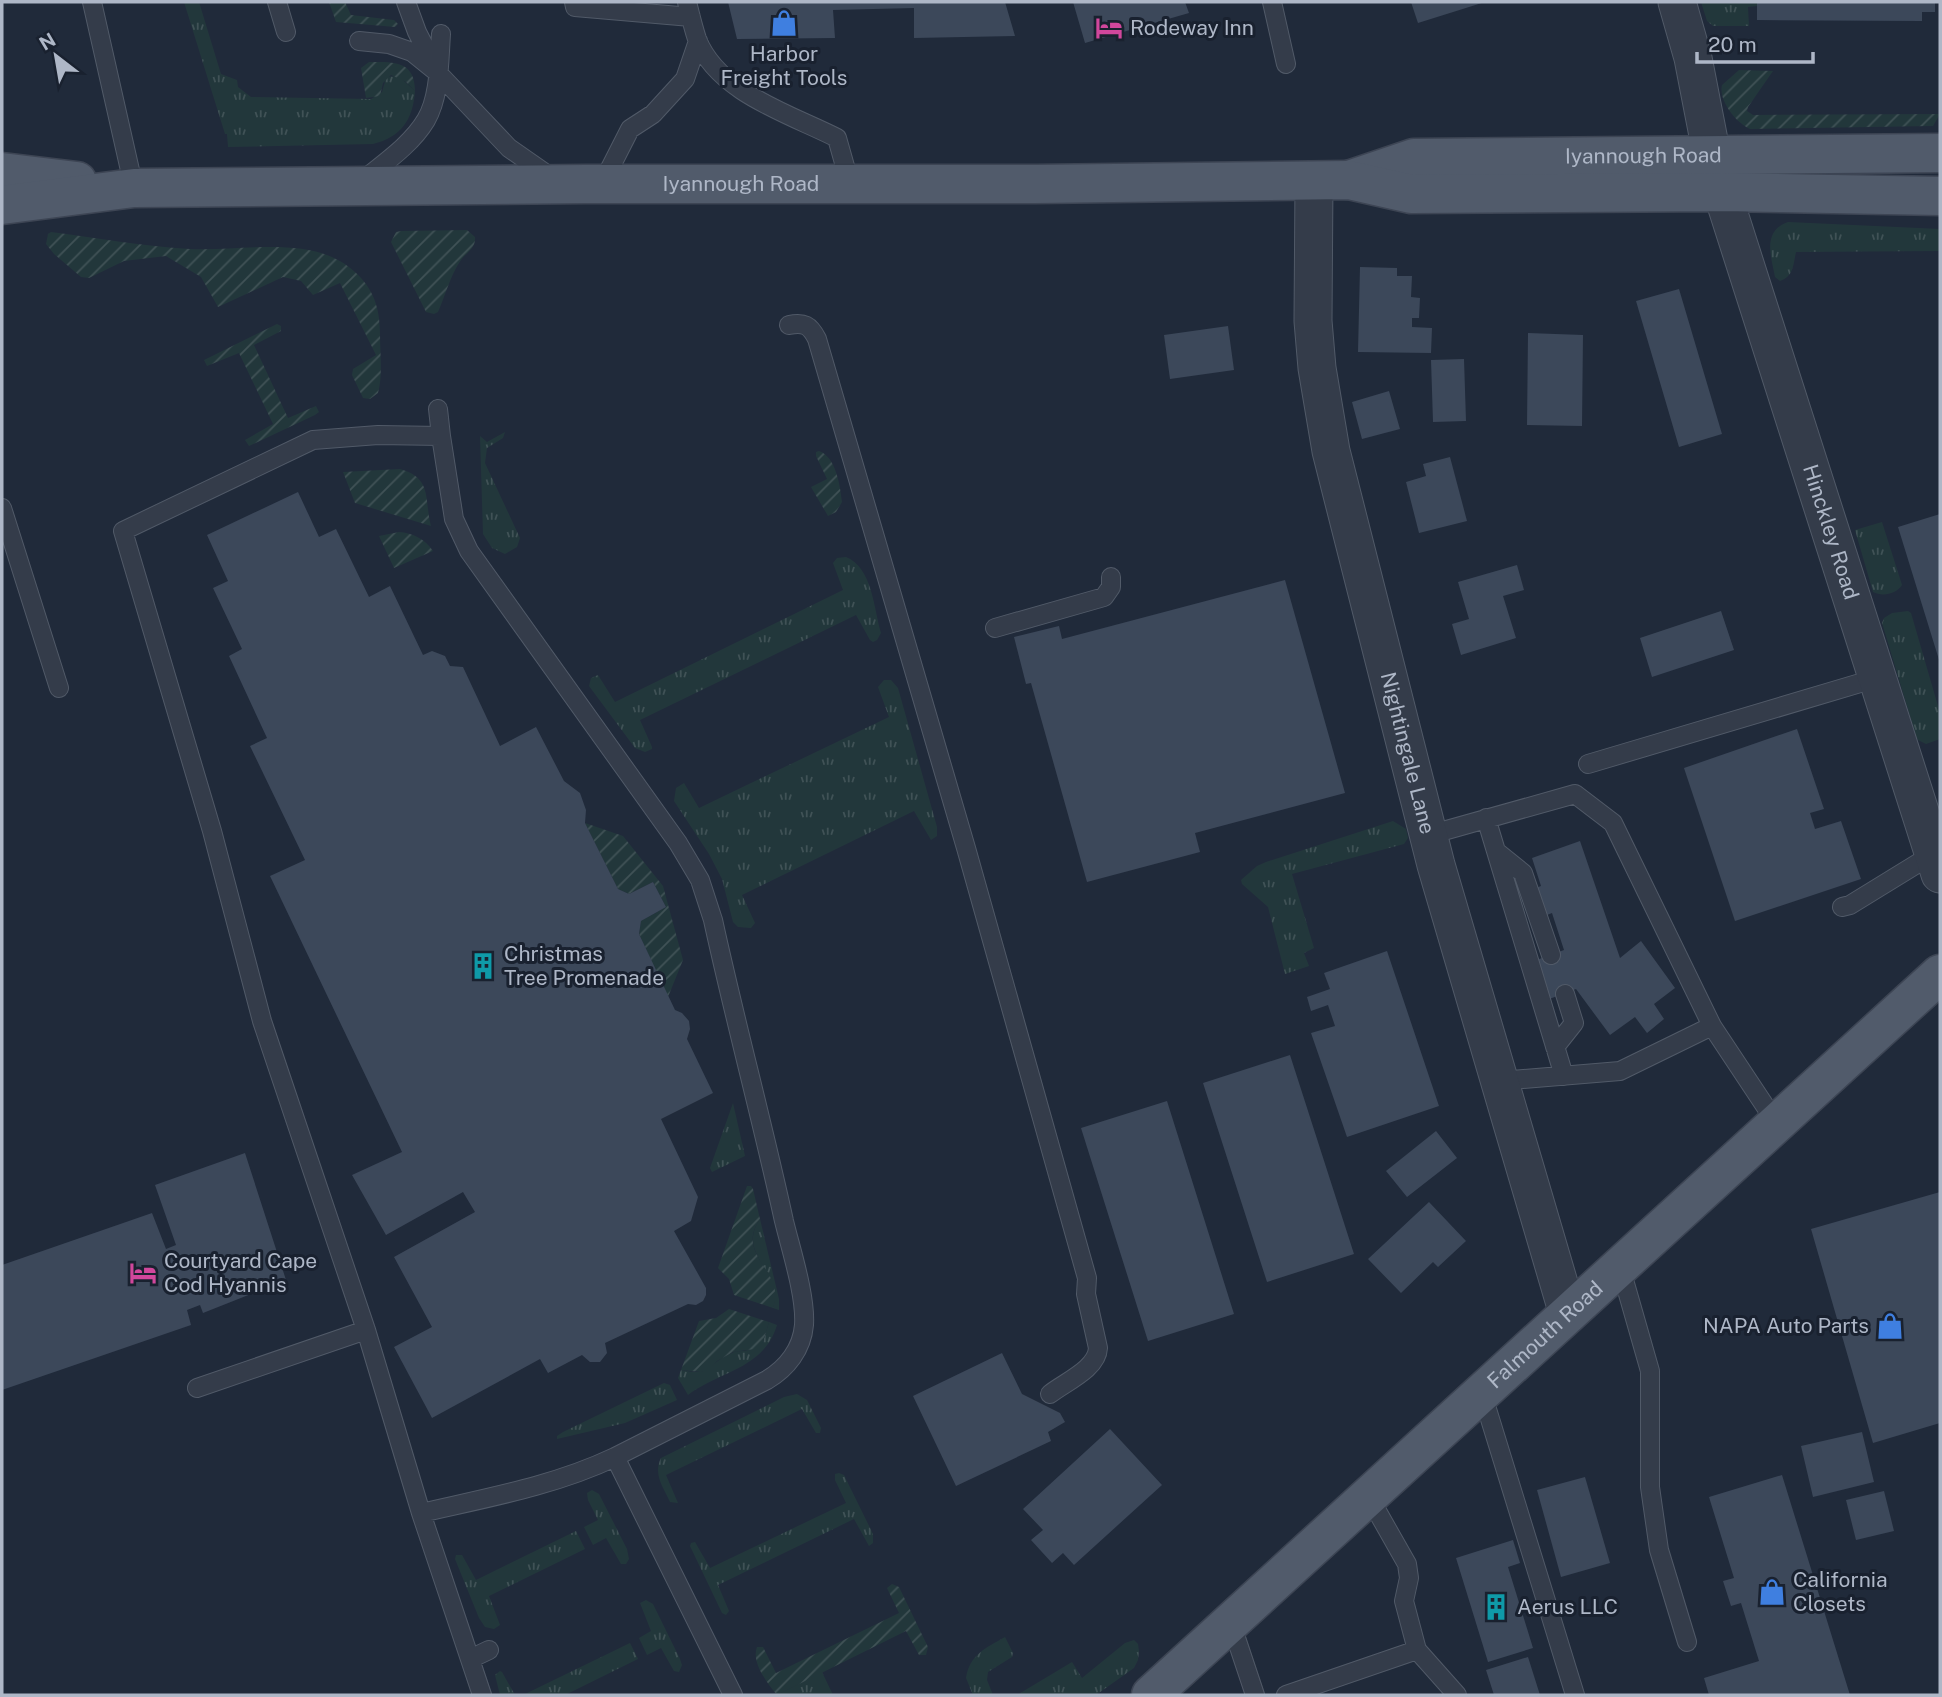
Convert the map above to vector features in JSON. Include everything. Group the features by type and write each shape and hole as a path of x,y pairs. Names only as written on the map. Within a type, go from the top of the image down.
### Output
{"main road":[{"name":"Iyannough Road","path":"1332,180 1414,158 1940,153"},
{"name":"Iyannough Road","path":"2,172 134,188"},
{"name":"Iyannough Road","path":"2,205 134,188 1332,180 1411,194 1722,192 1940,196"},
{"name":"Falmouth Road","path":"1151,1695 1940,974"}],"street":[{"path":"1677,2 1693,58 1712,156"},
{"name":"Nightingale Lane","path":"1332,180 1313,321 1322,405 1331,451 1429,835 1568,1314"},
{"name":"Hinckley Road","path":"1722,192 1937,864"}],"lane":[{"path":"92,2 134,188"},
{"path":"277,2 286,32"},
{"path":"406,2 417,32 438,74"},
{"path":"574,2 575,8 689,9 698,41 718,71 753,99 837,138 850,184"},
{"path":"1272,2 1286,64"},
{"path":"357,185 407,144 426,121 432,106 438,74 442,34"},
{"path":"359,41 401,47 412,52 438,74 509,148 561,184"},
{"path":"602,184 630,129 653,114 685,79 698,41"},
{"path":"789,325 801,323 811,328 817,339 1087,1278 1086,1294 1098,1356 1093,1363 1050,1394"},
{"path":"421,1513 544,1483 587,1469 778,1373 792,1357 802,1336 803,1308 773,1170 710,910 700,880 685,853 635,781 469,551 454,519 438,409"},
{"path":"441,436 358,436 313,440 123,531 212,831 262,1021 366,1330 421,1513 482,1695"},
{"path":"2,508 59,688"},
{"path":"995,628 1104,597 1111,587 1111,577"},
{"path":"1588,764 1877,678"},
{"path":"1429,835 1575,793 1613,822 1712,1026 1777,1124"},
{"path":"1486,818 1564,1076"},
{"path":"1497,852 1523,873 1551,955"},
{"path":"1842,907 1937,864"},
{"path":"1555,1046 1574,1023 1565,993"},
{"path":"1500,1081 1619,1072 1712,1026"},
{"path":"1620,1266 1650,1371 1650,1487 1659,1550 1688,1642"},
{"path":"197,1388 366,1330"},
{"path":"1482,1394 1575,1695"},
{"path":"615,1457 733,1695"},
{"path":"1369,1497 1407,1564 1409,1578 1404,1601 1417,1650 1457,1695"},
{"path":"1231,1623 1255,1695"},
{"path":"470,1659 489,1650"},
{"path":"1286,1695 1417,1650"}],"green space":[{"path":"184,2 199,2 221,74 237,80 238,87 251,97 371,99 382,92 386,78 395,77 415,91 408,119 391,137 373,144 228,147 227,134"},
{"path":"329,2 345,2 351,15 394,20 398,24 395,27 336,22"},
{"path":"1701,2 1757,2 1757,6 1748,7 1749,26 1713,26 1707,21"},
{"path":"369,62 394,63 407,68 414,81 415,91 406,82 391,75 383,83 380,96 366,98 361,68"},
{"path":"1739,70 1773,71 1748,107 1747,111 1753,115 1940,114 1933,126 1750,129 1739,122 1729,110 1721,91 1722,85"},
{"path":"1788,222 1940,229 1940,251 1796,252 1790,273 1780,281 1775,277 1770,245 1774,231"},
{"path":"467,230 475,237 471,250 457,266 438,312 426,312 391,242 396,232"},
{"path":"51,232 190,249 298,248 319,252 338,260 367,285 377,308 381,364 378,393 370,399 363,398 352,375 353,369 376,355 340,283 313,295 301,281 283,277 218,307 201,277 166,256 124,261 89,278 81,277 46,244"},
{"path":"277,324 281,326 281,331 254,345 288,418 316,406 319,412 249,446 245,440 273,424 239,353 207,366 204,360"},
{"path":"505,432 503,438 487,448 485,463 520,538 517,547 505,554 492,548 483,534 480,436 487,442"},
{"path":"819,451 825,454 833,465 842,502 836,512 828,516 811,487 827,479 816,456"},
{"path":"400,469 411,473 422,484 431,526 355,503 343,472"},
{"path":"1882,522 1902,585 1896,591 1877,594 1873,592 1855,530"},
{"path":"399,532 418,537 433,551 394,568 379,536"},
{"path":"846,557 855,562 867,579 881,633 877,640 870,640 856,615 640,720 652,747 645,752 635,748 589,686 591,678 598,675 615,702 843,590 833,563 837,558"},
{"path":"1892,613 1911,613 1940,713 1940,739 1926,744 1916,736 1882,623 1884,618"},
{"path":"884,680 891,680 898,688 937,827 937,836 931,840 914,811 742,895 755,923 751,928 738,927 733,922 722,879 674,801 676,788 684,783 699,808 889,717 878,687"},
{"path":"1393,821 1406,829 1408,838 1404,844 1292,874 1314,948 1304,953 1309,966 1285,974 1268,907 1242,884 1241,880 1266,862"},
{"path":"585,823 623,836 663,886 683,960 668,997 639,934 641,921 666,907 653,882 629,894 618,889"},
{"path":"733,1103 745,1156 712,1172 710,1168"},
{"path":"747,1186 753,1189 760,1219 754,1232 753,1243 756,1254 773,1284 773,1308 734,1295 729,1279 718,1268"},
{"path":"760,1219 779,1299 779,1310 773,1308 773,1284 753,1243 754,1232"},
{"path":"729,1309 769,1322 763,1342 755,1349 733,1352 717,1361 709,1370 681,1370 699,1321 716,1318"},
{"path":"769,1322 777,1325 771,1340 762,1351 752,1360 688,1395 678,1378 681,1370 700,1372 734,1352 754,1348 763,1342"},
{"path":"664,1383 670,1385 677,1400 625,1423 557,1439 563,1432"},
{"path":"797,1394 807,1400 821,1428 820,1433 816,1433 802,1409 666,1475 678,1503 670,1502 658,1475 661,1458 784,1397"},
{"path":"835,1474 844,1475 873,1534 873,1543 869,1546 854,1519 718,1585 729,1611 726,1615 722,1613 690,1546 691,1543 695,1542 710,1568 846,1503 835,1480"},
{"path":"592,1490 599,1494 627,1549 629,1559 626,1564 621,1564 606,1538 593,1545 584,1527 598,1520 588,1500 587,1493"},
{"path":"576,1531 585,1549 489,1596 500,1625 494,1629 485,1627 455,1559 456,1555 462,1555 476,1580"},
{"path":"892,1584 899,1587 928,1647 926,1655 919,1655 906,1631 777,1695 758,1666 757,1647 763,1647 776,1673 899,1613 887,1588"},
{"path":"646,1600 653,1604 680,1659 682,1665 679,1672 674,1671 661,1648 647,1655 639,1638 651,1631 640,1603"},
{"path":"1005,1637 1013,1653 1012,1657 988,1672 987,1680 993,1695 973,1695 966,1678 971,1663 980,1653"},
{"path":"1134,1640 1139,1651 1134,1668 1096,1695 1017,1695 1072,1662 1082,1678 1125,1643"},
{"path":"630,1643 638,1659 565,1695 523,1695"},
{"path":"500,1671 515,1695 500,1695 495,1675"},
{"path":"822,1672 833,1695 777,1695"}],"building":[{"name":"Harbor Freight Tools","path":"728,2 1005,2 1015,36 914,38 914,8 833,10 835,38 737,39"},
{"name":"Rodeway Inn","path":"1073,2 1185,2 1189,13 1085,43"},
{"path":"1411,2 1485,2 1418,23"},
{"path":"1757,2 1935,2 1935,12 1922,12 1922,21 1757,20"},
{"path":"1360,267 1397,268 1397,276 1412,276 1411,297 1420,298 1419,318 1412,318 1412,327 1432,328 1431,353 1358,352"},
{"path":"1679,289 1722,434 1679,447 1636,301"},
{"path":"1228,326 1234,370 1170,379 1164,335"},
{"path":"1528,333 1583,335 1582,426 1527,425"},
{"path":"1464,359 1466,421 1433,422 1431,360"},
{"path":"1389,391 1400,429 1362,439 1352,402"},
{"path":"1450,457 1467,521 1419,533 1406,482 1426,476 1423,464"},
{"name":"Christmas Tree Promenade","path":"298,492 319,537 336,529 369,597 390,586 423,655 432,651 445,656 450,666 463,667 500,746 536,727 564,781 580,793 586,810 585,823 618,889 629,894 653,882 666,907 641,921 639,934 675,1010 689,1021 687,1039 713,1093 661,1119 698,1197 691,1221 674,1231 706,1288 703,1301 696,1305 688,1304 605,1343 607,1353 600,1362 590,1362 582,1355 548,1373 540,1359 432,1418 394,1347 432,1327 394,1257 475,1212 463,1192 386,1235 352,1175 402,1152 270,876 305,860 250,746 267,738 229,656 242,649 213,588 228,581 207,535"},
{"path":"1940,514 1940,663 1898,527"},
{"path":"1517,565 1524,590 1503,596 1516,638 1461,655 1452,624 1469,619 1458,582"},
{"path":"1285,580 1345,793 1195,833 1200,852 1087,882 1031,683 1026,684 1014,637 1059,626 1062,639"},
{"path":"1721,611 1734,650 1652,677 1640,638"},
{"path":"1797,729 1824,809 1810,813 1815,829 1841,821 1861,879 1735,921 1684,768"},
{"path":"1580,841 1620,958 1641,941 1675,988 1654,1004 1664,1019 1647,1033 1635,1017 1610,1035 1576,989 1544,1001 1531,962 1564,950 1552,913 1542,917 1533,889 1541,886 1532,858"},
{"path":"1387,951 1439,1106 1347,1137 1311,1033 1335,1026 1328,1005 1311,1011 1307,997 1330,989 1324,973"},
{"path":"1290,1055 1354,1254 1267,1282 1203,1083"},
{"path":"1167,1101 1234,1314 1148,1341 1081,1128"},
{"path":"1436,1131 1457,1158 1407,1197 1386,1171"},
{"name":"Courtyard Cape Cod Hyannis","path":"245,1153 286,1280 203,1313 200,1305 187,1310 191,1325 2,1390 2,1265 152,1213 166,1249 176,1245 155,1185"},
{"name":"NAPA Auto Parts","path":"1940,1192 1940,1423 1873,1443 1811,1229"},
{"path":"1429,1202 1466,1241 1438,1267 1433,1262 1401,1293 1368,1259"},
{"path":"1002,1353 1022,1394 1060,1413 1065,1422 1048,1432 1051,1441 956,1486 913,1396"},
{"path":"1110,1429 1162,1485 1074,1565 1063,1553 1052,1563 1031,1540 1043,1530 1023,1509"},
{"path":"1862,1432 1874,1482 1813,1497 1801,1446"},
{"name":"California Closets","path":"1782,1475 1850,1695 1709,1695 1704,1678 1759,1661 1741,1603 1731,1606 1723,1581 1734,1578 1709,1497"},
{"path":"1585,1477 1610,1563 1561,1577 1537,1490"},
{"path":"1884,1491 1894,1531 1856,1540 1846,1500"},
{"name":"Aerus LLC","path":"1513,1540 1520,1563 1508,1567 1533,1648 1488,1662 1456,1558"},
{"path":"1528,1657 1540,1695 1494,1695 1486,1670"}],"place":[{"name":"Harbor Freight Tools","path":"784,23"},
{"name":"Rodeway Inn","path":"1109,28"},
{"name":"Christmas Tree Promenade","path":"483,966"},
{"name":"Courtyard Cape Cod Hyannis","path":"143,1273"},
{"name":"NAPA Auto Parts","path":"1890,1326"},
{"name":"California Closets","path":"1772,1592"},
{"name":"Aerus LLC","path":"1496,1607"}]}
